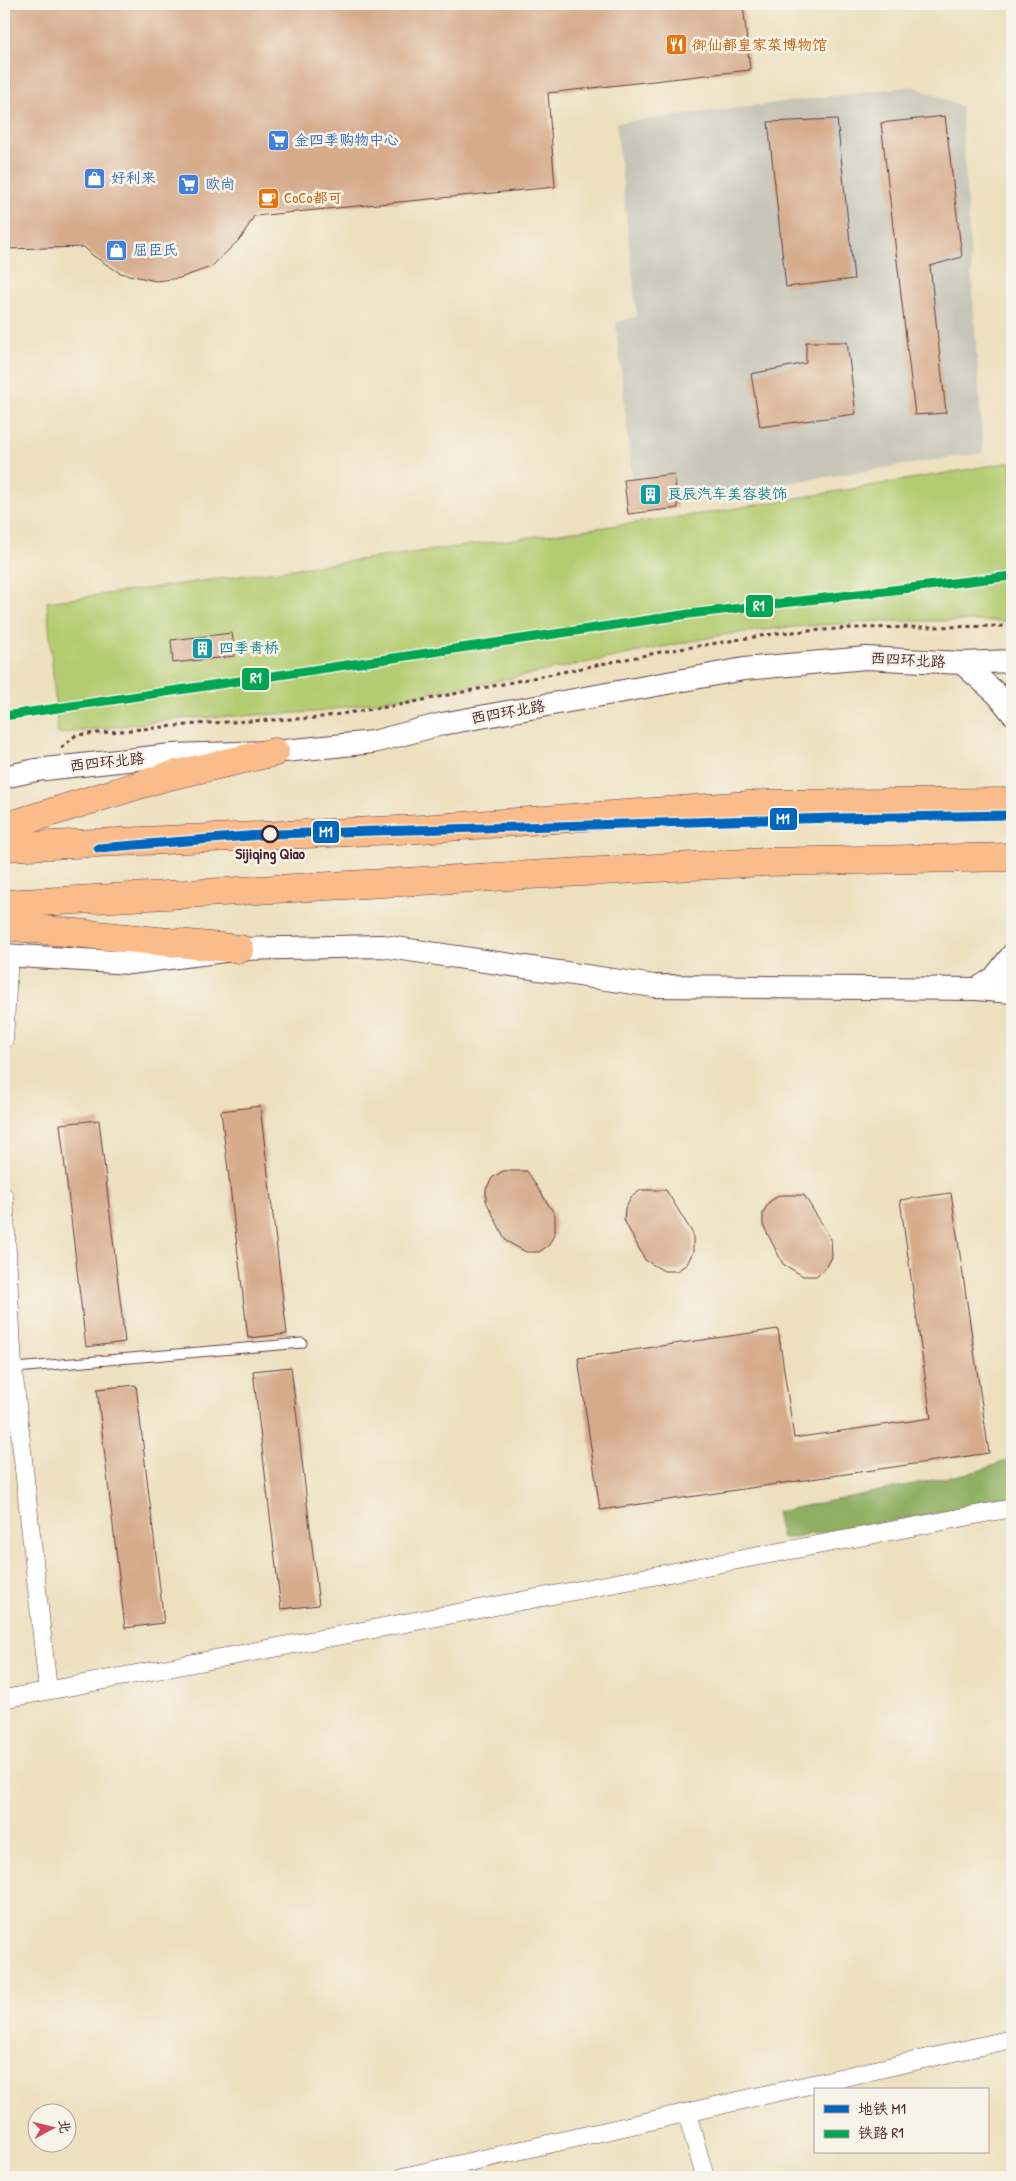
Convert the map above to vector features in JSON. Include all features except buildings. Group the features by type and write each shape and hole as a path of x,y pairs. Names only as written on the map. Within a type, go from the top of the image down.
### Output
{"highway":[{"path":"4,827 165,777 275,752"},
{"path":"4,847 420,829 762,804 1012,802"},
{"path":"4,904 764,862 1012,857"},
{"path":"4,926 240,949"}],"street":[{"name":"西四环北路","path":"4,777 36,770 172,755 275,752 373,742 442,724 744,669 866,658 962,663 1012,661"},
{"path":"962,663 1011,710"},
{"path":"4,1040 6,955 130,963 240,949 382,946 654,986 977,989 1012,992"},
{"path":"977,989 994,978 1012,955"},
{"path":"4,1196 8,1368 48,1690"},
{"path":"4,1699 1012,1508"},
{"path":"403,2177 1012,2039"},
{"path":"687,2113 706,2177"}],"lane":[{"path":"8,1368 302,1343"}],"path":[{"path":"36,770 76,735 209,723 316,718 399,705 661,652 779,633 852,628 1012,626"}],"shaded area":[{"path":"913,86 961,106 983,453 635,506 616,323 637,316 616,123"}],"green space":[{"path":"1012,462 1012,621 880,621 780,628 722,635 487,683 316,712 178,719 58,734 47,602 708,513"},
{"path":"1012,1459 1012,1501 782,1539 776,1512 978,1471"}],"railway":[{"path":"4,716 689,614 1012,576"}],"metro line":[{"name":"M1","path":"98,848 273,834 834,818 1012,815"}],"rail line":[{"name":"R1","path":"4,716 689,614 1012,576"}],"place":[{"name":"御仙都皇家菜博物馆","path":"676,45"},
{"name":"金四季购物中心","path":"278,140"},
{"name":"好利来","path":"95,178"},
{"name":"欧尚","path":"189,184"},
{"name":"CoCo都可","path":"268,198"},
{"name":"屈臣氏","path":"117,250"},
{"name":"良辰汽车美容装饰","path":"651,494"},
{"name":"四季青桥","path":"203,648"},
{"name":"Sijiqing Qiao","path":"270,834"}]}
